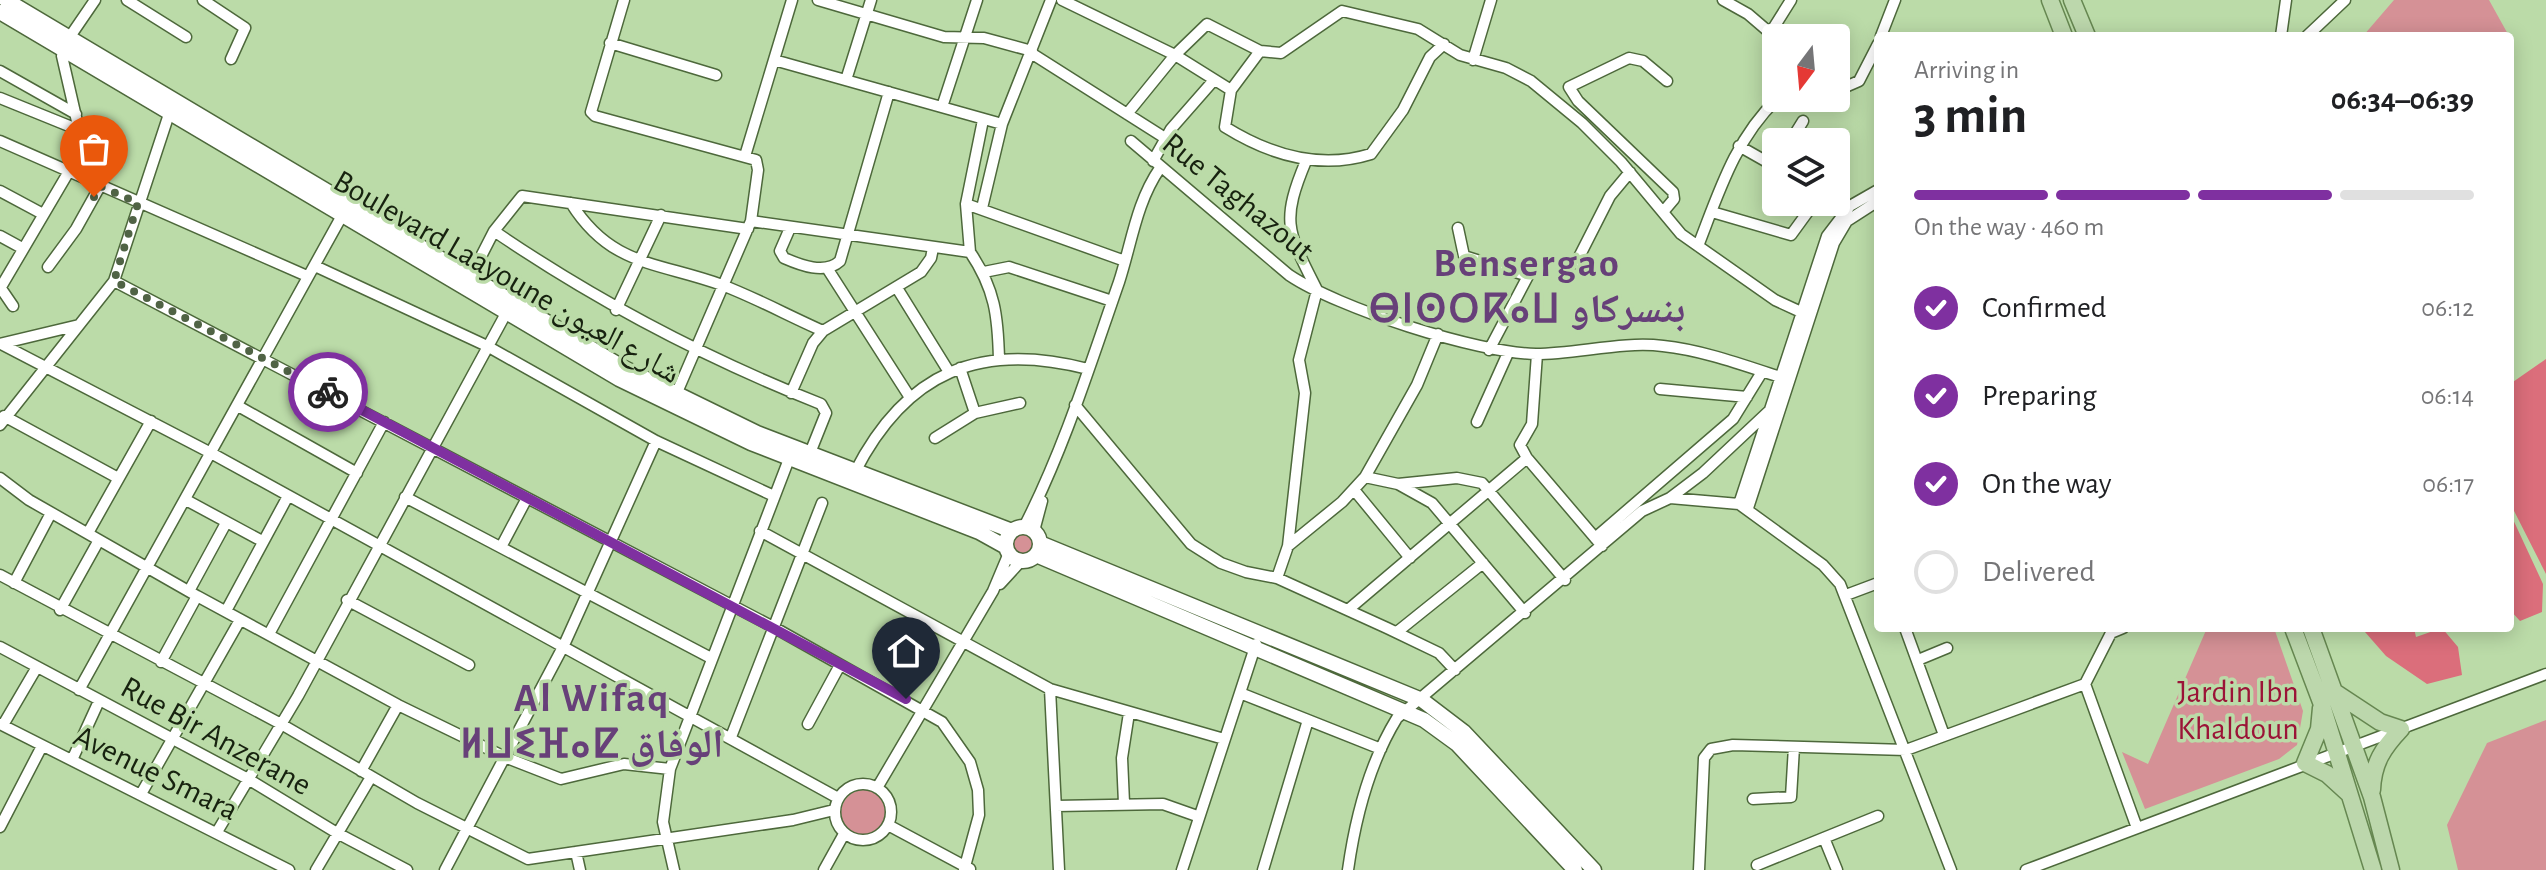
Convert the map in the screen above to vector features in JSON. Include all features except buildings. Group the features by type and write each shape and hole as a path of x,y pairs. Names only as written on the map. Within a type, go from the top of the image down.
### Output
{"main road":[{"path":"2050,0 2062,32"},
{"path":"2072,0 2085,32"},
{"path":"2295,632 2355,747 2391,870"},
{"path":"2312,632 2338,753 2373,870"},
{"path":"2328,697 2401,729 2375,764 2372,797"},
{"path":"2328,697 2305,763 2327,774 2353,798"}],"street":[{"path":"13,306 0,287 41,213 68,173 79,147 76,114 63,63 66,43 95,0"},
{"path":"127,0 186,37"},
{"path":"203,0 245,28 231,59"},
{"path":"624,0 590,106 595,116 745,156 756,160 758,170 750,225 674,400"},
{"path":"745,156 792,0"},
{"path":"818,0 944,37 967,36 1031,52 1165,138"},
{"path":"846,80 871,0"},
{"path":"942,107 977,0"},
{"path":"982,208 1002,124 1051,0"},
{"path":"1062,0 1175,55 1231,90"},
{"path":"1473,60 1491,0"},
{"path":"1723,0 1762,27"},
{"path":"1779,24 1791,0"},
{"path":"1883,32 1895,0"},
{"path":"2282,32 2286,0"},
{"path":"2311,32 2345,0"},
{"path":"1127,114 1175,55 1209,24 1260,51 1288,52 1342,6 1404,25 1473,60 1519,73 1554,99 1630,172 1681,234 1775,300 1801,312"},
{"name":"Boulevard Laayoune شارع العيون","path":"3,11 66,43 509,308 604,357 674,400 789,459 979,532 1012,554"},
{"path":"610,43 716,75"},
{"path":"1260,51 1231,90 1225,127 1306,161 1342,162 1371,154 1403,110 1430,57 1444,44"},
{"path":"1850,85 1859,81 1874,52"},
{"path":"1554,99 1569,87 1629,58 1643,61 1667,81"},
{"path":"774,60 1002,124"},
{"path":"0,71 76,114"},
{"path":"877,788 1012,554 1029,537 1112,301 1135,219 1165,138 1214,80"},
{"path":"1569,87 1578,101 1673,192 1674,199 1663,212"},
{"path":"790,228 780,251 784,258 827,268 840,261 889,92"},
{"path":"0,98 79,130"},
{"path":"118,478 2,419 114,281 172,105"},
{"path":"1698,246 1739,146 1765,112"},
{"path":"983,120 966,204 970,252 984,272 993,295 999,360"},
{"path":"1799,128 1803,121"},
{"path":"0,141 307,276"},
{"name":"Rue Taghazout","path":"1131,141 1269,260 1317,290 1489,350 1537,354 1660,345 1780,377"},
{"path":"1739,146 1762,159"},
{"path":"1277,578 1288,546 1305,393 1299,360 1317,290 1296,248 1288,218 1306,161"},
{"path":"1576,263 1610,196 1630,172"},
{"path":"48,267 76,229 100,186"},
{"path":"0,191 41,213"},
{"path":"1850,206 1874,192"},
{"path":"471,276 494,231 522,196 970,252"},
{"path":"571,203 597,236 640,263 724,286 823,331"},
{"path":"966,204 1125,261"},
{"path":"1743,506 1834,243 1847,221 1874,204"},
{"path":"79,690 150,569 346,209"},
{"name":"Boulevard Laayoune شارع العيون","path":"346,209 471,276 509,308"},
{"path":"1712,212 1791,235 1805,216"},
{"path":"616,310 661,215"},
{"path":"1743,506 1769,410 1827,236 1842,216"},
{"path":"1458,228 1459,247 1464,256 1528,276 1489,350"},
{"path":"494,231 616,310 696,352 825,407 810,453"},
{"path":"0,236 22,248"},
{"path":"791,393 813,343 823,331 921,272 931,258 933,248"},
{"path":"315,266 487,346 656,441 774,496"},
{"path":"984,272 1009,267 1112,301"},
{"path":"827,268 909,396"},
{"path":"114,281 775,628 942,722 970,762 978,790 979,815 967,869 888,825"},
{"path":"897,288 949,372"},
{"path":"217,832 317,660 509,308"},
{"path":"0,344 79,325"},
{"path":"1288,546 1355,491 1365,477 1417,385 1438,334"},
{"path":"0,344 211,453 838,798"},
{"path":"1477,422 1508,353"},
{"path":"1537,354 1532,424 1520,445 1527,458 1599,542"},
{"path":"855,472 874,435 909,396 949,372 999,360 1032,358 1088,369"},
{"path":"960,368 975,413"},
{"path":"1348,870 1359,818 1381,749 1397,718 1565,580 1599,542 1733,419 1762,372"},
{"path":"1660,389 1747,397"},
{"name":"Boulevard Laayoune شارع العيون","path":"674,400 1029,537 1257,640 1405,712 1457,744 1575,870"},
{"path":"935,438 975,413 1020,403"},
{"path":"1075,405 1191,544 1221,563 1277,578 1349,609 1439,653 1455,670"},
{"path":"238,406 357,473"},
{"path":"1599,542 1642,511 1670,498 1703,473 1769,410"},
{"path":"88,533 151,421"},
{"path":"269,634 384,422"},
{"path":"445,870 507,758 564,645 656,441"},
{"path":"1349,609 1527,458"},
{"path":"674,870 665,838 663,808 670,769 789,459"},
{"path":"1365,477 1398,484 1422,495 1450,523 1525,613"},
{"path":"0,478 51,513 240,620 398,705 507,758 561,779 624,764 670,769"},
{"path":"1398,484 1423,479 1473,479 1491,490 1565,580"},
{"path":"1355,491 1410,558"},
{"path":"226,611 288,496"},
{"path":"405,497 711,658"},
{"path":"501,547 527,498"},
{"path":"1670,498 1743,506 1823,565 1846,595 1951,870"},
{"path":"186,500 262,541"},
{"path":"731,737 822,503"},
{"path":"14,583 51,513"},
{"path":"161,662 226,523"},
{"path":"760,531 1050,689 1224,739"},
{"path":"1012,554 1029,537"},
{"path":"60,610 99,540"},
{"path":"1397,632 1483,563"},
{"path":"0,575 60,610 281,724 467,829 528,859 793,820 834,810"},
{"path":"1846,595 1874,584"},
{"path":"347,600 469,665"},
{"path":"141,794 240,620"},
{"path":"1907,632 1944,735"},
{"path":"1699,870 1706,754 1711,749 1733,745 1906,750 2085,684 2110,632"},
{"path":"1182,870 1197,816 1257,640"},
{"name":"Boulevard Laayoune شارع العيون","path":"1257,640 1422,700 1453,720 1594,870"},
{"name":"Rue Bir Anzerane","path":"0,647 248,779 337,833 407,870"},
{"path":"1918,660 1947,648"},
{"path":"808,724 840,665"},
{"path":"2,725 37,667"},
{"path":"2026,870 2546,674"},
{"path":"2085,684 2137,828"},
{"path":"1050,689 1059,870"},
{"path":"1240,693 1381,749"},
{"path":"72,760 99,701"},
{"path":"316,870 398,705"},
{"path":"1124,803 1123,739 1129,713"},
{"path":"1263,870 1308,720"},
{"name":"Avenue Smara","path":"2,725 289,870"},
{"path":"0,827 4,809 42,746"},
{"path":"1753,799 1791,797 1794,747"},
{"path":"860,784 877,788 888,800 888,825 873,838 853,839 844,834 836,823 834,810 843,791 860,784"},
{"path":"1056,806 1163,804 1197,816"},
{"path":"1757,865 1878,816"},
{"path":"824,870 844,834"},
{"path":"1824,838 1837,870"},
{"path":"576,852 580,870"}],"green space":[{"path":"2394,0 2489,0 2507,32 2366,32"},
{"path":"1024,531 1034,535 1038,545 1034,555 1024,559 1014,555 1010,545 1014,535"},
{"name":"Jardin Ibn Khaldoun","path":"2205,632 2275,632 2303,711 2297,745 2279,759 2145,809 2122,752 2148,764"},
{"path":"2546,720 2546,870 2458,870 2447,825 2487,743"},
{"path":"864,790 880,797 887,813 880,829 864,836 848,829 841,813 848,797"}],"shaded area":[{"path":"2546,359 2546,574 2514,511 2514,381"},
{"path":"2514,522 2543,584 2542,612 2520,621 2514,614"},
{"path":"2365,632 2415,632 2416,637 2430,632 2445,632 2458,647 2462,675 2427,684 2386,656"}],"way so far":[{"path":"94,197 100,186 138,203 114,281 328,392"}],"district":[{"name":"Bensergao ⴱⵏⵙⵔⴽⴰⵡ بنسركاو","path":"1527,287"},
{"name":"Al Wifaq ⵍⵡⵉⴼⴰⵇ الوفاق","path":"592,722"}],"route":[{"path":"328,392 906,699"}]}
